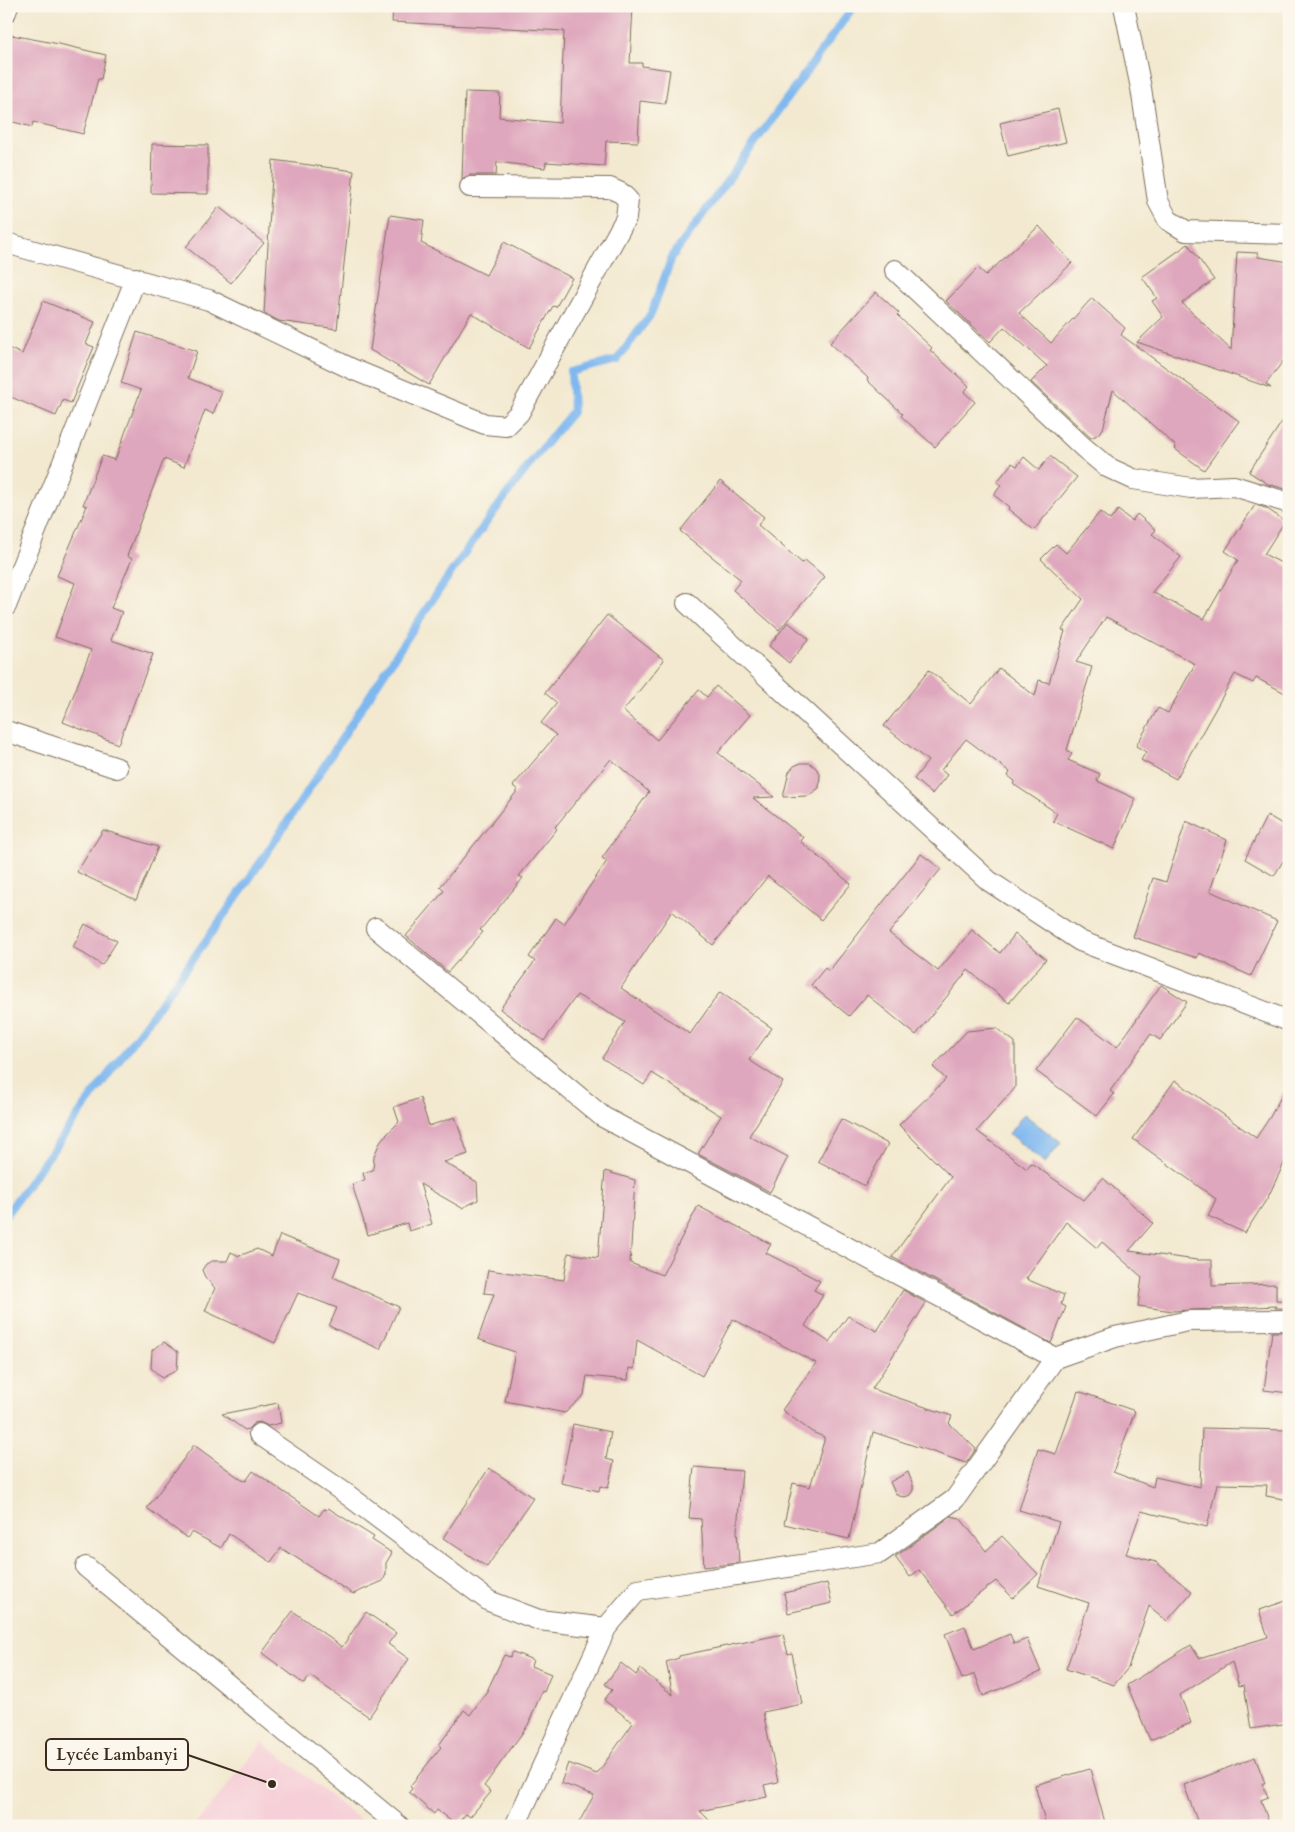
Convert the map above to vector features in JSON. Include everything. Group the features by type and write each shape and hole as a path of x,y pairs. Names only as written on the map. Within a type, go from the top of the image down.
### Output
{"street":[{"path":"6,12 8,6"},
{"path":"1124,6 1141,88 1158,201 1168,220 1186,231 1289,234"},
{"path":"6,243 209,300 352,369 485,424 506,426 519,413 626,218 628,200 621,193 610,188 470,187"},
{"path":"895,270 1107,467 1133,480 1191,488 1234,486 1289,503"},
{"path":"6,606 136,278"},
{"path":"686,602 989,882 1080,941 1289,1022"},
{"path":"6,731 117,768"},
{"path":"376,928 604,1117 1055,1358"},
{"path":"515,1826 606,1628 638,1590 880,1553 955,1499 1055,1358 1115,1337 1188,1321 1289,1320"},
{"path":"259,1434 345,1493 490,1601 539,1620 606,1628"},
{"path":"86,1568 400,1826"}],"shaded area":[{"path":"263,1742 368,1826 194,1826"}],"water":[{"path":"1024,1114 1061,1143 1045,1163 1009,1134"}],"building":[{"path":"393,6 633,6 630,63 642,63 642,66 670,70 665,104 640,101 638,142 606,141 604,166 546,162 545,168 497,162 496,175 470,175 462,179 465,92 500,93 499,117 560,123 564,31 392,22"},
{"path":"6,34 106,55 101,79 98,79 83,134 33,122 32,127 6,120"},
{"path":"1058,109 1066,142 1008,156 1000,123"},
{"path":"152,144 208,145 208,194 151,193"},
{"path":"273,160 354,171 337,329 279,321 264,313"},
{"path":"219,207 264,243 231,283 186,247"},
{"path":"390,215 424,220 421,243 486,275 504,242 572,278 556,307 553,306 529,348 471,313 429,385 370,350"},
{"path":"1039,226 1072,263 1019,313 1051,343 1092,298 1125,328 1121,335 1239,421 1204,470 1175,449 1176,446 1113,390 1103,429 1091,438 1031,382 1047,366 1004,327 990,342 946,301 978,268 986,275"},
{"path":"1188,244 1214,280 1182,303 1231,350 1237,252 1258,253 1258,257 1289,262 1289,353 1266,384 1271,388 1137,342 1163,317 1152,301 1157,298 1142,277"},
{"path":"876,292 932,348 930,350 969,386 964,392 975,402 935,447 901,416 903,414 867,380 868,378 830,343"},
{"path":"43,301 95,322 86,344 94,347 71,403 63,400 56,416 6,395 6,347 22,354"},
{"path":"137,332 197,351 188,378 222,392 213,414 205,410 184,467 164,459 127,556 132,559 111,608 122,612 111,640 153,654 118,744 63,722 91,650 55,637 75,583 57,576 87,506 83,505 102,456 115,460 141,390 121,383"},
{"path":"1289,411 1289,490 1268,484 1249,472"},
{"path":"1050,456 1077,477 1034,530 994,495 1001,485 997,482 1012,463 1017,466 1024,457 1039,470"},
{"path":"720,481 764,517 758,525 802,563 805,560 825,577 779,630 733,590 741,580 680,531"},
{"path":"1255,505 1266,508 1285,521 1264,554 1289,567 1289,695 1256,678 1253,683 1235,674 1176,779 1141,760 1146,752 1136,746 1158,708 1168,713 1195,664 1106,617 1076,662 1092,667 1067,750 1072,754 1068,760 1100,774 1097,781 1136,799 1114,849 1053,821 1057,813 1013,784 1015,781 1008,776 1010,772 966,739 941,770 947,775 932,794 914,779 928,761 884,726 929,670 971,704 999,668 1035,696 1039,680 1049,683 1065,631 1062,630 1083,599 1041,559 1056,544 1066,553 1100,512 1110,520 1118,510 1132,521 1137,514 1156,530 1152,534 1181,557 1152,592 1204,619 1238,560 1225,551"},
{"path":"607,615 664,660 623,711 657,740 699,690 707,697 716,686 750,715 718,753 774,797 753,798 803,837 800,841 851,884 821,920 768,876 713,945 672,911 621,988 690,1034 720,992 772,1028 749,1060 783,1082 749,1136 788,1157 770,1192 698,1154 721,1116 652,1073 644,1085 602,1058 625,1022 577,995 544,1041 500,1009 535,961 529,957 556,918 564,924 607,861 602,858 649,792 611,759 555,827 557,829 519,876 523,878 480,930 483,932 448,972 406,936 444,891 440,887 518,790 513,786 556,735 541,723 557,703 545,693"},
{"path":"788,622 809,639 789,663 769,646"},
{"path":"801,763 810,763 816,768 820,774 819,788 808,796 783,797 789,772 794,766"},
{"path":"1267,815 1289,828 1289,851 1274,876 1245,859"},
{"path":"1186,821 1227,840 1210,891 1277,921 1251,976 1199,953 1197,958 1133,937 1153,878 1166,882"},
{"path":"103,830 158,847 136,900 77,872"},
{"path":"921,854 941,869 889,933 938,971 972,930 1000,953 1015,934 1046,959 1009,1003 968,970 916,1035 867,995 849,1016 811,985 825,968 829,971"},
{"path":"85,924 117,941 102,965 73,947"},
{"path":"1161,985 1187,1002 1160,1040 1151,1034 1110,1091 1114,1094 1097,1116 1036,1071 1077,1017 1117,1047"},
{"path":"996,1028 1015,1042 1015,1088 977,1131 1027,1169 1031,1163 1084,1200 1103,1178 1153,1223 1129,1251 1197,1260 1212,1260 1212,1286 1276,1284 1276,1300 1289,1301 1289,1308 1275,1308 1276,1306 1172,1311 1138,1306 1142,1277 1102,1242 1097,1248 1066,1222 1026,1279 1064,1295 1061,1304 1066,1307 1051,1343 892,1257 951,1177 899,1125 946,1079 933,1067 967,1031"},
{"path":"1175,1080 1256,1138 1289,1082 1289,1153 1268,1197 1245,1233 1208,1216 1216,1199 1133,1139"},
{"path":"420,1098 429,1126 455,1117 468,1154 444,1162 477,1182 478,1200 462,1208 420,1184 432,1224 409,1231 407,1223 368,1235 352,1184 365,1180 363,1173 373,1170 374,1156 381,1140 399,1122 394,1107"},
{"path":"841,1119 888,1144 865,1186 818,1161"},
{"path":"605,1171 635,1180 630,1263 662,1275 698,1206 771,1244 766,1253 820,1281 814,1290 823,1295 805,1326 829,1342 848,1316 877,1331 903,1290 926,1303 872,1389 952,1416 949,1423 976,1449 966,1463 873,1432 849,1539 784,1524 793,1483 810,1487 824,1437 812,1432 782,1410 816,1363 733,1319 702,1376 637,1340 634,1369 629,1368 628,1380 587,1376 584,1395 565,1413 505,1401 515,1352 478,1339 494,1294 484,1293 488,1270 564,1280 568,1253 598,1258"},
{"path":"280,1235 340,1259 333,1277 399,1307 380,1349 329,1326 337,1308 298,1293 275,1343 205,1311 215,1288 205,1277 202,1270 206,1264 212,1261 227,1261 231,1252 239,1256 257,1249 272,1256"},
{"path":"1272,1332 1289,1332 1289,1393 1264,1390"},
{"path":"164,1342 178,1352 177,1370 162,1378 151,1368 152,1350"},
{"path":"1078,1391 1135,1411 1113,1472 1153,1487 1155,1477 1200,1487 1202,1428 1289,1430 1289,1500 1266,1496 1267,1485 1217,1484 1207,1527 1141,1511 1126,1554 1156,1562 1192,1592 1167,1621 1149,1606 1128,1668 1114,1685 1066,1669 1089,1603 1038,1586 1059,1522 1019,1510 1038,1449 1056,1454"},
{"path":"278,1403 281,1423 268,1426 260,1422 254,1423 245,1430 222,1414"},
{"path":"573,1424 611,1432 606,1459 614,1461 608,1488 600,1486 599,1491 561,1483"},
{"path":"194,1445 242,1480 246,1481 253,1471 319,1516 324,1509 328,1508 374,1537 372,1540 392,1553 386,1563 386,1574 383,1581 353,1594 281,1548 271,1562 229,1534 221,1548 192,1532 187,1538 147,1508"},
{"path":"694,1467 742,1471 737,1530 739,1563 704,1567 701,1519 689,1518"},
{"path":"489,1468 533,1498 487,1567 443,1538"},
{"path":"908,1472 913,1490 910,1495 905,1497 899,1496 895,1493 890,1482"},
{"path":"951,1516 960,1518 986,1551 1002,1536 1038,1574 1013,1598 996,1581 953,1614 919,1570 910,1577 895,1557"},
{"path":"827,1583 832,1603 788,1613 784,1593"},
{"path":"1289,1600 1289,1723 1251,1729 1244,1685 1239,1686 1232,1662 1180,1695 1191,1723 1150,1740 1127,1685 1191,1645 1199,1658 1268,1637 1259,1610"},
{"path":"293,1611 342,1647 366,1612 396,1633 388,1644 409,1659 369,1717 310,1676 304,1684 262,1653"},
{"path":"965,1626 974,1649 1010,1634 1014,1644 1027,1639 1041,1672 983,1696 975,1674 962,1679 945,1634"},
{"path":"783,1634 788,1654 792,1653 802,1704 763,1712 778,1782 764,1785 767,1797 700,1811 715,1826 577,1826 594,1795 561,1783 568,1763 597,1774 633,1723 604,1700 612,1690 605,1684 621,1663 636,1675 640,1669 673,1695 666,1662 679,1658 679,1656"},
{"path":"513,1652 533,1660 531,1666 551,1674 528,1725 484,1786 491,1792 470,1817 466,1814 456,1825 437,1810 434,1814 409,1792 412,1789 410,1786 441,1747 439,1745 464,1710 470,1715 487,1691 504,1655 510,1657"},
{"path":"1255,1757 1265,1783 1262,1783 1268,1797 1261,1800 1270,1826 1199,1826 1184,1785"},
{"path":"1090,1769 1106,1826 1046,1826 1035,1785"}],"waterway":[{"path":"6,1215 238,895 483,527 573,411 571,372 617,360 651,314 672,257 854,6"}],"place":[{"name":"Lycée Lambanyi","path":"272,1784"}]}
